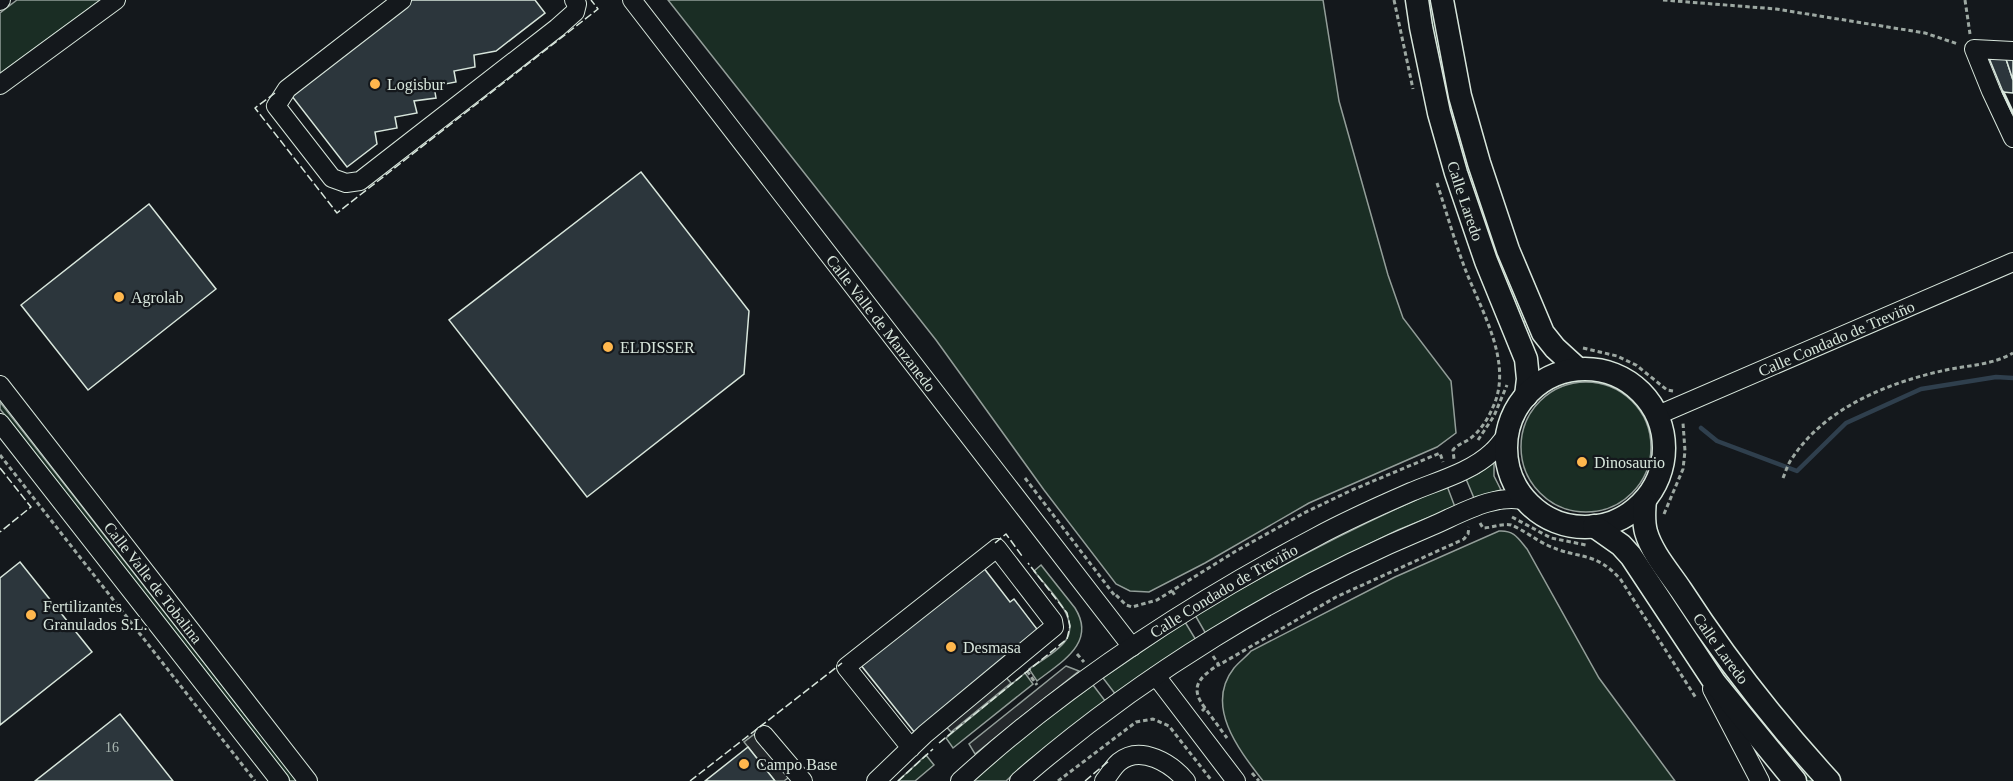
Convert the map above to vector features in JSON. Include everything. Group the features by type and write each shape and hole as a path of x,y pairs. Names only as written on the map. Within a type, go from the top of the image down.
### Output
{"main road":[{"name":"Calle Laredo","path":"1417,0 1439,112 1456,173 1486,261 1526,359 1528,379 1526,396"},
{"name":"Calle Laredo","path":"1442,0 1460,96 1508,250 1543,333 1555,348 1578,369"},
{"path":"1578,369 1594,369 1611,373 1626,379 1644,395 1658,415 1665,451 1662,468 1655,485 1644,500 1622,518 1592,537 1575,526 1557,522 1540,513 1527,501 1516,486 1509,470 1506,452 1507,435 1514,414 1526,396 1536,385 1549,377 1578,369"},
{"name":"Calle Laredo","path":"1644,500 1644,523 1652,544 1694,610 1753,693 1786,734 1829,781"},
{"name":"Calle Laredo","path":"1592,537 1621,545 1631,556 1696,655 1755,734 1795,781"}],"street":[{"path":"0,85 116,0"},
{"path":"402,0 287,89 276,106 332,178 346,183 360,181 557,28 574,12 577,4 574,0"},
{"name":"Calle Valle de Manzanedo","path":"632,0 1132,647"},
{"path":"2013,51 1974,49 2013,138"},
{"name":"Calle Condado de Treviño","path":"1658,415 2013,262"},
{"name":"Calle Valle de Tobalina","path":"0,385 308,781"},
{"name":"Calle Valle de Tobalina","path":"0,423 280,781"},
{"name":"Calle Condado de Treviño","path":"960,781 1018,731 1092,674 1218,591 1363,513 1472,466 1492,452 1507,435"},
{"path":"1019,781 1115,705 1156,676 1272,604 1364,556 1489,502 1511,499 1527,501"},
{"path":"876,781 911,748 930,740 1054,627 1053,621 1020,565 998,548 846,667 911,748"},
{"path":"1696,655 1760,781"},
{"path":"1156,676 1236,781"},
{"path":"764,735 803,781"},
{"path":"1104,781 1120,761 1136,755 1152,757 1168,764 1186,781"}],"path":[{"path":"1663,0 1776,9 1868,23 1925,33 1974,49"},
{"path":"1965,0 1968,28 1974,49"},
{"path":"1577,346 1617,356 1636,365 1667,390 1680,391 1689,388 1698,410 1690,414 1682,426 1685,451 1683,469 1664,517"},
{"path":"1783,478 1791,458 1807,439 1833,416 1866,397 1902,381 1984,364 2003,359 2013,353"},
{"path":"1476,443 1494,416 1509,378"},
{"path":"1453,457 1459,454"},
{"path":"0,455 255,781"},
{"path":"1510,516 1551,538 1592,537"},
{"path":"1479,522 1489,518"},
{"path":"1205,708 1198,699 1196,691 1198,683 1219,665"},
{"path":"1027,671 1037,685"}],"green space":[{"path":"17,0 101,0 0,74 0,13"},
{"path":"668,0 1323,0 1339,101 1388,275 1403,318 1451,381 1456,433 1437,447 1309,503 1205,563 1149,592 1130,591 1116,584 1044,490 936,340"},
{"path":"1427,0 1432,0 1528,320 1522,323 1491,248 1446,105"},
{"path":"1586,382 1611,387 1632,401 1646,422 1651,447 1646,472 1632,493 1611,507 1586,512 1561,507 1540,493 1526,472 1521,447 1526,422 1540,401 1561,387"},
{"path":"0,402 297,781 290,781 255,737 0,409"},
{"path":"1494,462 1494,476 1501,490 1474,498 1466,479"},
{"path":"1447,486 1455,507 1398,530 1331,563 1206,634 1195,615 1319,547"},
{"path":"1499,531 1512,533 1527,549 1599,678 1675,781 1263,781 1235,742 1224,712 1222,697 1226,682 1234,668 1251,651 1395,577"},
{"path":"1041,565 1075,608 1081,620 1082,632 1079,641 1065,659 1037,681 1029,669 1058,648 1066,640 1069,631 1066,613 1034,571"},
{"path":"1655,566 1815,781 1807,781 1730,687 1665,593"},
{"path":"1185,622 1196,640 1116,695 1103,678"},
{"path":"1025,673 1033,684 953,748 946,738"},
{"path":"1093,685 1106,702 1029,760 1006,781 973,781 1021,739"},
{"path":"926,755 934,765 915,781 898,781"}],"shaded area":[{"path":"1066,666 1079,671 975,754 969,744"},
{"path":"1003,674 1011,683 951,732 943,723"},
{"path":"765,726 792,775 784,781 775,781 744,742"}],"building":[{"name":"Logisbur","path":"412,0 535,0 545,13 496,51 474,55 475,67 454,71 456,82 434,86 436,98 414,101 417,113 395,117 397,128 375,132 377,144 347,167 291,95"},
{"path":"1989,58 2006,59 2013,80 2013,93 2003,92"},
{"path":"2006,59 2013,60 2013,80"},
{"name":"ELDISSER","path":"641,172 749,311 744,374 587,497 449,320"},
{"name":"Agrolab","path":"149,204 216,289 88,390 21,305"},
{"name":"Fertilizantes Granulados S.L.","path":"20,562 92,652 0,725 0,578"},
{"name":"Desmasa","path":"983,567 1010,602 1014,599 1040,633 915,733 860,664"},
{"path":"120,714 173,781 35,781"},
{"name":"Campo Base","path":"748,747 775,781 705,781"}],"waterway":[{"path":"1701,428 1717,441 1797,471 1846,423 1921,389 1996,377 2013,378"}],"fence":[{"path":"275,93 255,108 337,213 598,9 591,0"},
{"path":"0,468 31,507 0,532"},
{"path":"995,543 1006,534 1022,556"},
{"path":"939,743 1067,639 1070,626 1067,613 1028,563"},
{"path":"690,781 842,663"},
{"path":"898,781 933,749"},
{"path":"1085,781 1110,760"}],"wall":[{"path":"2003,92 2013,113"}],"place":[{"name":"Logisbur","path":"375,84"},
{"name":"Agrolab","path":"119,297"},
{"name":"ELDISSER","path":"608,347"},
{"name":"Dinosaurio","path":"1582,462"},
{"name":"Fertilizantes Granulados S.L.","path":"31,615"},
{"name":"Desmasa","path":"951,647"},
{"name":"Campo Base","path":"744,764"}]}
